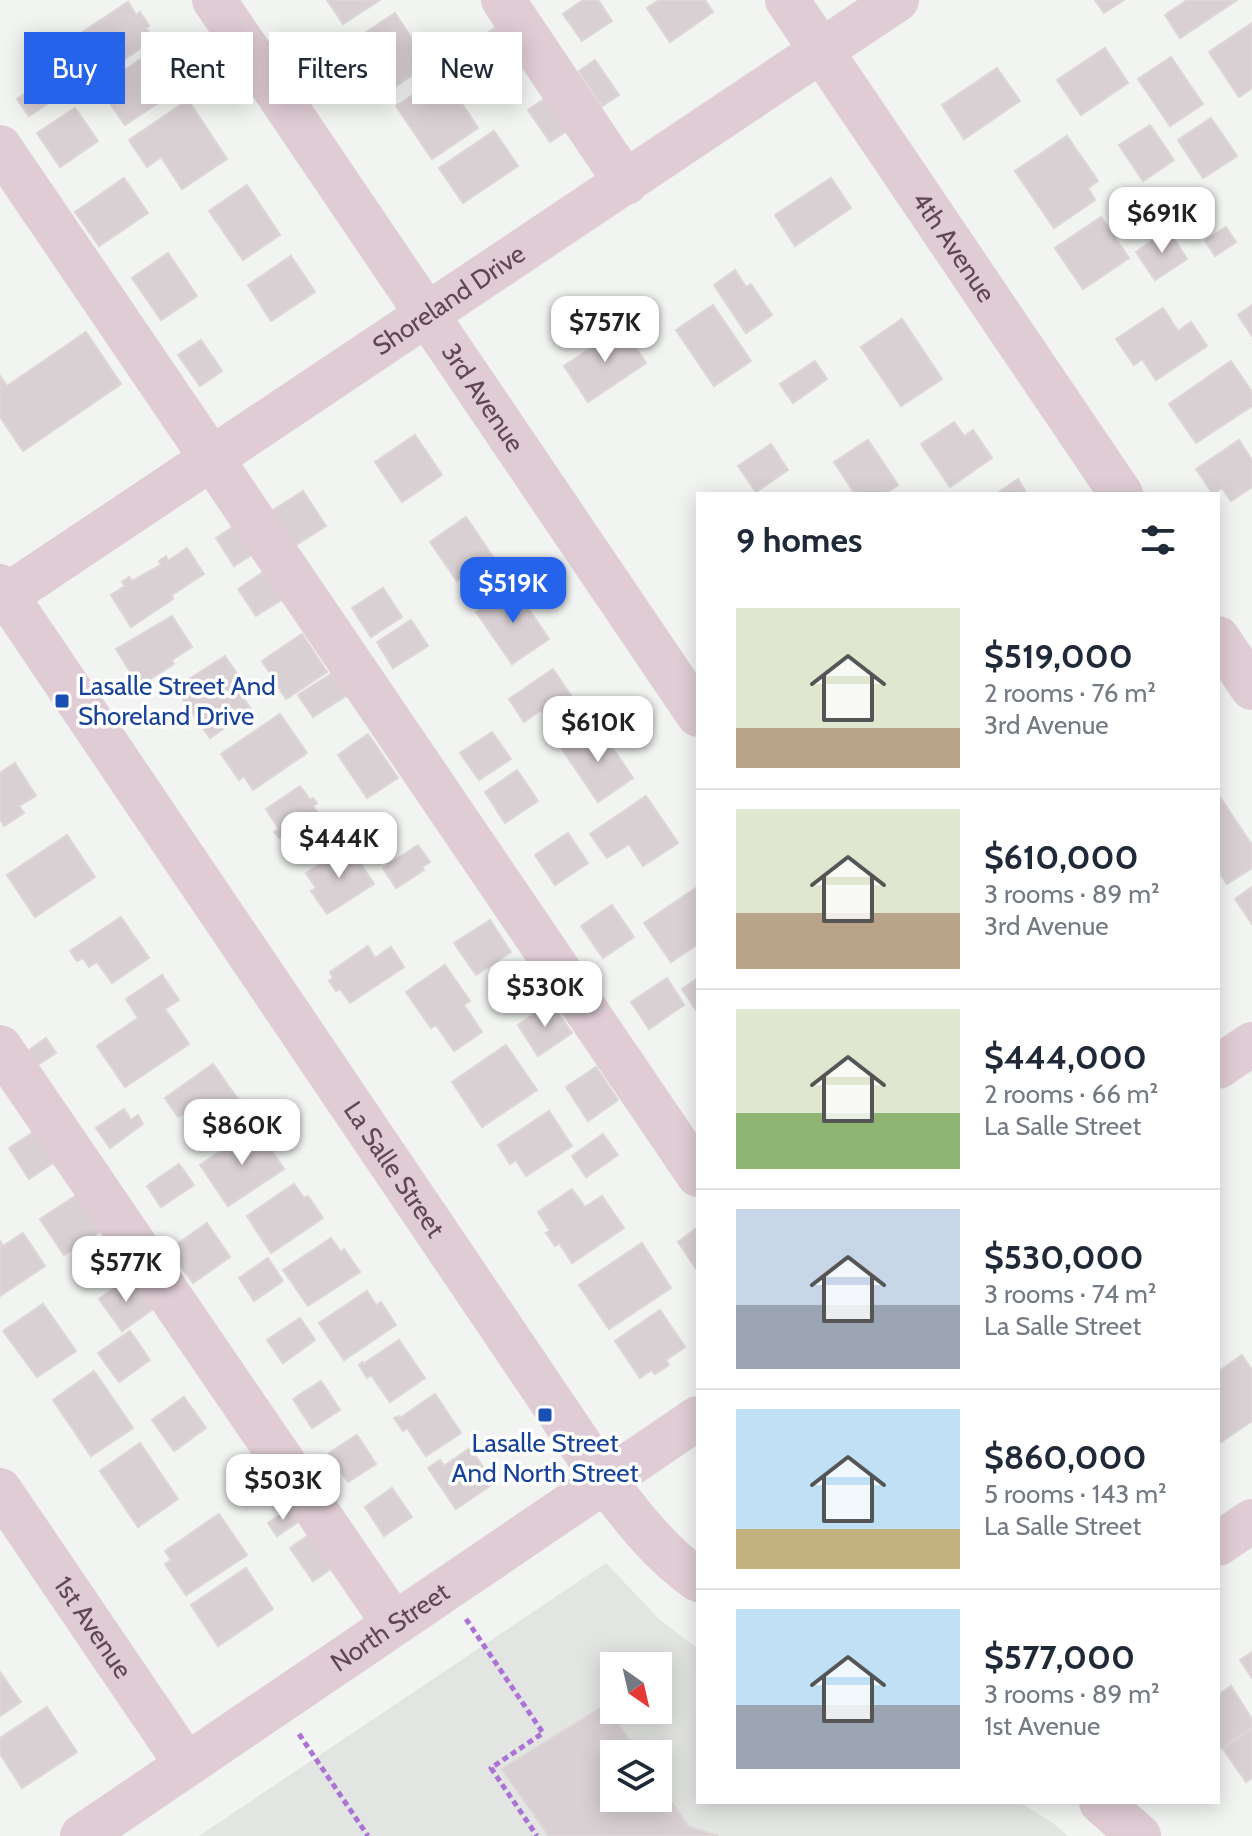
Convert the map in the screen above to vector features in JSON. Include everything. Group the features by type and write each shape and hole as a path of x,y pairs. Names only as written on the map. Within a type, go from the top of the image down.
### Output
{"street":[{"name":"3rd Avenue","path":"214,0 696,712"},
{"path":"503,0 626,183"},
{"name":"4th Avenue","path":"787,0 1120,492"},
{"name":"Shoreland Drive","path":"2,594 211,460 897,0"},
{"path":"0,147 696,1172"},
{"name":"La Salle Street","path":"2,594 605,1481 643,1531 696,1579"},
{"path":"1220,641 1252,688"},
{"path":"1220,1066 1252,1044"},
{"path":"0,1047 394,1624"},
{"name":"North Street","path":"82,1836 696,1419"},
{"name":"1st Avenue","path":"0,1490 186,1764"},
{"path":"1220,1543 1252,1521"},
{"path":"1103,1804 1139,1836"}],"path":[{"path":"445,1589 543,1733 491,1768 537,1836"},
{"path":"277,1703 368,1836"}],"shaded area":[{"path":"606,1563 659,1619 696,1647 696,1804 1022,1804 1068,1836 199,1836"}],"building":[{"path":"327,0 380,0 343,24"},
{"path":"583,0 598,0 612,21 582,41 563,14"},
{"path":"659,0 705,0 713,12 670,42 647,8"},
{"path":"1095,0 1124,0 1104,13"},
{"path":"1187,0 1237,0 1180,38 1165,15"},
{"path":"128,2 136,15 140,12 149,26 146,28 149,32 141,32 141,48 125,59 125,32 83,32"},
{"path":"395,13 412,38 412,75 396,86 396,32 366,32"},
{"path":"1252,23 1252,88 1239,97 1209,52"},
{"path":"1105,48 1128,83 1081,115 1057,80"},
{"path":"1171,57 1203,104 1170,126 1138,79"},
{"path":"141,59 141,104 156,104 125,125 111,104 125,104 125,70"},
{"path":"595,60 619,95 602,106 579,71"},
{"path":"997,68 1020,101 964,139 942,105"},
{"path":"556,91 578,123 550,142 528,110"},
{"path":"24,94 24,104 47,104 29,116 17,99"},
{"path":"412,95 412,104 462,104 478,128 432,159 396,106"},
{"path":"182,104 191,104 227,159 182,189 161,157 147,167 129,140"},
{"path":"75,108 98,141 60,167 37,133"},
{"path":"1211,118 1237,156 1203,178 1178,140"},
{"path":"1150,125 1174,160 1143,181 1119,145"},
{"path":"494,131 518,166 463,203 439,168"},
{"path":"1067,136 1098,181 1088,188 1095,200 1054,228 1015,171"},
{"path":"124,178 148,213 99,246 75,212"},
{"path":"831,178 851,208 795,246 775,215"},
{"path":"247,185 280,235 243,260 209,211"},
{"path":"1101,217 1129,258 1083,289 1055,248"},
{"path":"1226,227 1236,242 1215,256 1205,241"},
{"path":"1168,230 1187,259 1155,280 1136,252"},
{"path":"168,253 197,296 161,320 132,278"},
{"path":"291,256 315,292 271,321 248,285"},
{"path":"735,270 746,287 751,284 772,315 746,333 714,285"},
{"path":"713,305 751,361 714,386 676,330"},
{"path":"1252,305 1252,336 1238,315"},
{"path":"1163,308 1178,331 1191,322 1207,346 1156,380 1142,359 1134,365 1116,339"},
{"path":"902,319 942,379 901,406 861,347"},
{"path":"622,327 646,363 588,402 564,366"},
{"path":"86,332 121,384 23,451 0,417 0,376 7,386"},
{"path":"201,340 222,371 200,386 178,355"},
{"path":"815,361 827,379 793,403 780,384"},
{"path":"1231,361 1252,392 1252,406 1196,443 1169,404"},
{"path":"954,422 964,436 973,430 992,458 950,487 921,444"},
{"path":"415,435 442,475 402,502 375,462"},
{"path":"868,440 898,485 888,492 854,492 834,462"},
{"path":"1239,440 1252,460 1252,487 1231,501 1222,488 1212,492 1196,469"},
{"path":"771,444 788,470 756,492 738,466"},
{"path":"1018,479 1026,492 999,492"},
{"path":"303,491 326,526 296,545 273,510"},
{"path":"466,517 493,557 457,581 430,542"},
{"path":"245,519 264,547 234,566 216,538"},
{"path":"187,548 204,574 131,627 111,595 125,586 122,582 129,577 132,581 161,565 159,561 166,556 168,561"},
{"path":"265,571 283,599 256,616 238,589"},
{"path":"513,586 549,639 512,664 476,612"},
{"path":"383,588 402,617 371,637 352,608"},
{"path":"172,616 192,647 172,660 174,664 139,686 116,649"},
{"path":"411,620 428,646 393,668 377,642"},
{"path":"302,634 327,672 286,699 262,661"},
{"path":"225,656 244,684 237,689 251,709 210,738 175,688"},
{"path":"553,669 582,712 554,730 541,710 524,722 509,699"},
{"path":"331,674 346,696 313,717 298,695"},
{"path":"280,714 307,753 253,790 244,776 239,780 221,754"},
{"path":"597,725 633,778 598,802 562,749"},
{"path":"492,732 511,759 479,780 460,753"},
{"path":"368,734 398,778 367,798 338,755"},
{"path":"15,763 36,796 19,806 24,813 4,826 0,819 0,773"},
{"path":"517,770 538,801 505,823 485,792"},
{"path":"300,786 310,800 313,798 317,803 313,806 334,836 300,860 283,835 279,838 274,832 279,829 266,809"},
{"path":"646,796 678,843 643,866 629,844 607,858 590,834"},
{"path":"1220,797 1252,845 1252,868 1227,884 1220,874"},
{"path":"568,833 588,863 555,885 535,855"},
{"path":"67,835 95,877 35,917 7,875"},
{"path":"418,845 430,862 422,867 424,870 396,888 383,868"},
{"path":"349,846 374,884 327,914 311,891 316,888 306,873"},
{"path":"1252,887 1252,924 1235,899"},
{"path":"696,888 696,945 671,962 644,923"},
{"path":"612,905 634,937 603,958 581,926"},
{"path":"121,917 149,958 112,983 97,962 89,967 83,958 77,961 70,951"},
{"path":"490,920 511,952 476,975 454,943"},
{"path":"368,946 375,958 391,947 404,967 350,1003 340,989 336,991 329,981 333,978 330,972"},
{"path":"445,965 470,1001 464,1005 482,1032 454,1051 436,1025 431,1028 406,992"},
{"path":"162,975 179,1000 165,1009 189,1044 125,1087 97,1046 138,1018 126,999"},
{"path":"667,978 684,1005 649,1029 631,1002"},
{"path":"696,979 696,1010 682,989"},
{"path":"551,1002 572,1033 538,1056 518,1025"},
{"path":"46,1038 56,1053 39,1064 29,1050"},
{"path":"506,1045 537,1090 482,1127 452,1082"},
{"path":"213,1064 245,1109 206,1137 188,1111 178,1117 165,1098"},
{"path":"596,1067 618,1100 588,1121 566,1087"},
{"path":"124,1109 131,1120 138,1115 143,1124 110,1148 96,1128"},
{"path":"549,1111 572,1146 526,1176 516,1160 510,1164 498,1145"},
{"path":"41,1127 62,1157 29,1179 9,1148"},
{"path":"256,1127 284,1169 228,1206 200,1165"},
{"path":"603,1134 618,1155 586,1177 572,1156"},
{"path":"179,1164 194,1185 161,1207 147,1186"},
{"path":"294,1184 304,1198 308,1196 323,1218 271,1253 247,1216"},
{"path":"572,1189 585,1207 602,1196 624,1228 572,1263 559,1243 555,1246 546,1233 550,1231 538,1212"},
{"path":"77,1195 101,1231 64,1255 40,1219"},
{"path":"207,1223 230,1257 193,1283 169,1250"},
{"path":"696,1228 696,1269 678,1242"},
{"path":"23,1233 45,1266 0,1296 0,1241 3,1246"},
{"path":"331,1238 341,1252 344,1249 360,1272 308,1306 283,1270"},
{"path":"642,1243 671,1288 609,1329 579,1285"},
{"path":"268,1258 283,1281 254,1301 239,1278"},
{"path":"130,1277 153,1309 122,1331 99,1299"},
{"path":"367,1291 376,1305 381,1302 396,1325 344,1360 319,1323"},
{"path":"43,1304 76,1351 37,1377 3,1331"},
{"path":"660,1310 685,1347 666,1360 669,1365 655,1374 651,1370 640,1378 615,1341"},
{"path":"300,1318 315,1340 283,1363 267,1340"},
{"path":"130,1331 150,1360 119,1382 98,1353"},
{"path":"399,1340 425,1378 390,1402 371,1375 367,1378 359,1365"},
{"path":"1242,1355 1252,1370 1252,1421 1220,1443 1220,1371"},
{"path":"94,1371 133,1428 91,1456 53,1400"},
{"path":"321,1381 340,1410 312,1428 293,1399"},
{"path":"435,1394 461,1433 426,1456 407,1428 403,1431 394,1418 400,1418"},
{"path":"184,1397 206,1428 174,1451 152,1420"},
{"path":"357,1435 376,1464 348,1482 329,1453"},
{"path":"140,1443 178,1499 138,1527 100,1471"},
{"path":"470,1448 494,1483 456,1509 428,1468 440,1460 444,1466"},
{"path":"263,1449 286,1481 254,1503 231,1471"},
{"path":"392,1488 412,1517 384,1536 365,1507"},
{"path":"289,1509 298,1522 277,1536 268,1523"},
{"path":"219,1514 247,1555 186,1595 165,1564 171,1560 165,1551"},
{"path":"315,1531 338,1564 313,1581 290,1548"},
{"path":"246,1568 273,1609 218,1646 191,1605"},
{"path":"1252,1652 1252,1678 1240,1660"},
{"path":"0,1672 21,1702 0,1716"},
{"path":"1231,1686 1252,1719 1252,1727 1220,1749 1220,1694"},
{"path":"47,1707 77,1752 22,1788 0,1754 0,1738"},
{"path":"600,1708 600,1724 618,1724 629,1740 600,1740 600,1812 672,1812 672,1802 689,1827 718,1836 549,1836 502,1769"},
{"path":"1252,1729 1252,1778 1246,1782 1223,1749"}],"place":[{"name":"Lasalle Street And Shoreland Drive","path":"62,701"},
{"name":"Lasalle Street And North Street","path":"545,1415"}]}
